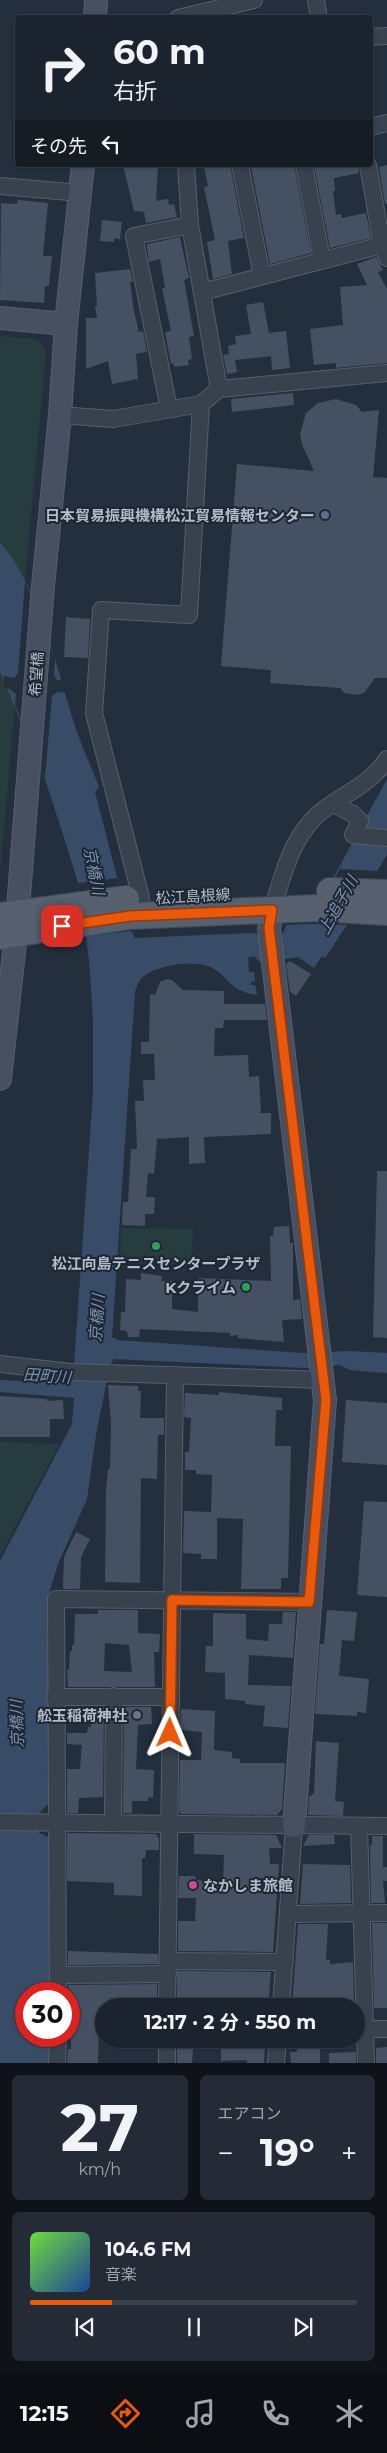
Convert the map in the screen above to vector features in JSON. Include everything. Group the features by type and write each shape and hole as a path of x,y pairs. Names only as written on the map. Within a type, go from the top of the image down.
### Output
{"main road":[{"name":"松江島根線","path":"8,925 132,904 273,910 321,900 373,899 387,912"}],"street":[{"path":"95,15 96,0"},
{"path":"191,15 254,0"},
{"path":"316,0 318,15"},
{"path":"373,37 387,36"},
{"path":"373,126 387,123"},
{"name":"希望橋","path":"0,1079 8,925 30,762 66,324 84,167"},
{"path":"186,167 190,225 219,389"},
{"path":"240,167 262,276"},
{"path":"304,167 322,260"},
{"path":"202,292 322,260 385,251 368,167"},
{"path":"0,186 81,194"},
{"path":"169,409 134,236 190,225"},
{"path":"0,318 66,324"},
{"path":"60,415 113,419 201,404 219,389 387,373"},
{"path":"132,904 94,714 101,610 189,615 201,404"},
{"path":"282,1998 309,1602 326,1400 278,995 273,910 288,858 302,831 333,804 366,783 387,759"},
{"path":"333,804 353,814 360,821 353,835 387,838"},
{"path":"0,1364 71,1372 114,1374 323,1376"},
{"path":"167,1998 175,1375"},
{"path":"58,1982 49,1822 56,1697 56,1599 309,1602"},
{"path":"113,1822 114,1696"},
{"path":"56,1697 171,1697"},
{"path":"0,1822 387,1826"},
{"path":"359,1826 361,1998"},
{"path":"288,1914 387,1913"},
{"path":"58,1975 284,1962"},
{"path":"365,2029 387,2029"},
{"path":"57,2063 58,2047"},
{"path":"167,2048 167,2063"},
{"path":"276,2063 277,2048"},
{"path":"364,2048 366,2063"}],"green space":[{"path":"0,336 37,339 44,347 46,353 25,581 4,677 4,688 12,689 16,693 0,873"},
{"name":"松江向島テニスセンタープラザ","path":"121,1228 193,1229 192,1264 120,1263"},
{"path":"0,1442 59,1444 0,1556"}],"water":[{"path":"0,542 25,581 45,628 77,731 99,787 95,792 131,931 135,938 250,933 281,937 287,925 308,924 387,779 387,854 347,925 325,958 322,956 314,968 298,957 261,963 254,956 248,958 249,972 254,972 255,981 251,982 251,985 255,985 257,995 240,990 215,969 208,966 193,963 166,966 144,976 139,981 135,992 112,1337 118,1340 302,1353 349,1351 387,1353 387,1373 350,1370 340,1365 305,1368 114,1359 110,1365 96,1435 87,1499 58,1564 49,1593 50,1802 39,1813 39,1833 50,1838 50,1982 15,1982 15,2047 50,2047 50,2063 0,2063 0,1561 72,1424 74,1398 0,1392 0,1380 67,1383 73,1380 93,1093 93,1019 89,959 78,883 45,779 0,672"}],"pier":[{"path":"25,581 55,659 54,675 57,680 65,681 67,690 67,693 57,692 52,696 45,779 15,705 16,694 4,685 4,676 14,678 18,673"},
{"path":"342,865 341,869 378,871 347,925 308,924"},
{"path":"117,878 131,931 87,936 78,883"}],"building":[{"path":"387,165 387,204 385,204 379,167"},
{"path":"123,167 158,167 156,201 168,199 169,205 174,204 177,217 146,223 144,212 134,211"},
{"path":"204,167 230,167 244,238 228,241 232,274 213,279 207,242 215,240 204,187 208,186"},
{"path":"251,167 294,167 311,253 270,264"},
{"path":"314,167 358,167 359,173 334,178 335,191 333,191 336,215 341,214 342,218 366,213 371,238 330,248"},
{"path":"18,200 48,203 43,256 52,256 49,286 45,286 44,303 0,300 1,203 17,204"},
{"path":"102,220 122,222 120,239 114,238 114,242 100,241"},
{"path":"180,237 189,278 184,280 194,336 189,337 192,359 188,360 189,365 174,367 173,363 171,364 165,332 171,331 162,288 165,288 160,259 149,262 147,244"},
{"path":"376,257 383,270 378,272 387,289 387,363 336,368 336,363 314,365 310,329 343,325 340,287 367,285 357,264"},
{"path":"130,269 133,282 130,282 134,311 139,332 143,331 147,352 136,354 138,379 112,384 108,361 86,369 86,318 97,318 95,273"},
{"path":"263,302 269,333 286,331 290,368 272,370 271,356 235,360 237,372 227,374 223,355 229,354 228,346 236,344 235,336 251,334 246,305"},
{"path":"293,393 294,405 232,412 231,399"},
{"path":"336,399 356,405 362,412 379,410 373,477 387,478 387,678 375,678 364,693 358,695 344,693 340,688 270,683 271,670 221,666 237,464 314,471 302,444 300,434 306,413 318,403"},
{"path":"66,617 90,619 88,658 64,657"},
{"path":"290,961 311,974 296,996 290,992 286,964"},
{"path":"167,979 172,980 183,990 224,991 224,1004 265,1004 267,1020 224,1020 223,1028 215,1028 214,1056 248,1055 249,1077 259,1076 261,1113 271,1113 271,1134 204,1137 205,1163 189,1164 189,1137 157,1139 154,1174 148,1173 146,1197 155,1197 154,1214 145,1214 145,1226 122,1225 123,1202 128,1202 131,1149 137,1149 135,1101 144,1101 143,1080 155,1080 154,1054 141,1054 141,1042 149,1042 150,994 155,995 160,982"},
{"path":"377,1171 387,1171 387,1338 373,1337"},
{"path":"289,1226 290,1243 293,1243 293,1300 300,1299 302,1319 282,1320 284,1342 238,1338 238,1335 230,1336 230,1333 140,1329 139,1337 128,1337 127,1331 120,1330 121,1312 125,1312 126,1279 141,1280 141,1273 162,1276 161,1281 172,1281 172,1309 198,1312 198,1278 271,1281 270,1236 273,1236 274,1227"},
{"path":"108,1385 138,1386 138,1391 141,1391 140,1418 164,1418 164,1435 158,1435 157,1479 141,1478 140,1583 105,1582 106,1490 108,1469 110,1469 111,1424"},
{"path":"219,1392 282,1398 282,1410 276,1410 275,1446 291,1446 288,1578 281,1578 281,1589 241,1589 243,1519 217,1518 217,1559 201,1559 201,1554 183,1553 184,1511 211,1512 212,1475 196,1474 196,1470 185,1470 185,1452 189,1452 191,1418 184,1417 185,1393 219,1395"},
{"path":"0,1396 47,1399 47,1401 63,1400 64,1419 50,1419 50,1437 0,1437"},
{"path":"346,1400 387,1403 387,1465 342,1462"},
{"path":"364,1501 387,1502 387,1597 357,1595"},
{"path":"76,1532 90,1539 81,1557 80,1589 63,1589 64,1557"},
{"path":"98,1610 138,1610 138,1633 160,1634 159,1652 154,1652 155,1687 68,1687 67,1669 69,1670 70,1651 72,1651 72,1645 74,1645 75,1614 98,1614","holes":["105,1643 129,1645 132,1672 104,1671"]},
{"path":"327,1610 357,1612 354,1641 342,1640 339,1676 369,1679 366,1713 357,1712 357,1716 315,1714 320,1644 324,1644"},
{"path":"283,1612 296,1612 293,1658 249,1655 248,1685 291,1686 288,1728 263,1726 265,1706 225,1699 225,1673 205,1672 206,1646 213,1646 213,1613 246,1614 246,1639 268,1641 269,1624 282,1624"},
{"path":"91,1707 104,1707 103,1797 79,1798 78,1813 67,1813 67,1769 80,1769 82,1745 67,1744 67,1733 87,1733 88,1727 91,1727"},
{"path":"124,1707 151,1707 152,1724 138,1725 136,1769 154,1770 153,1798 148,1797 148,1801 132,1801 132,1813 123,1813"},
{"path":"181,1709 215,1711 214,1750 232,1752 232,1758 240,1759 240,1763 285,1763 282,1809 277,1815 181,1814 179,1811 180,1760 201,1760 202,1732 180,1730"},
{"path":"316,1741 339,1743 335,1801 344,1802 343,1816 308,1815 309,1797 314,1793"},
{"path":"67,1833 156,1834 159,1839 159,1850 146,1850 145,1858 142,1858 142,1896 114,1895 114,1883 67,1881"},
{"path":"194,1834 276,1835 282,1848 269,1848 270,1864 279,1864 273,1952 178,1951 178,1921 195,1921 196,1898 178,1898 179,1876 195,1876 196,1880 223,1882 224,1855 194,1854"},
{"path":"309,1835 334,1835 335,1844 303,1846"},
{"path":"372,1836 383,1836 383,1867 387,1867 387,1881 383,1881 385,1903 371,1903 370,1845 372,1845"},
{"path":"303,1864 350,1865 351,1903 300,1904"},
{"path":"372,1923 387,1923 387,2008 374,2008"},
{"path":"298,1924 328,1924 326,1960 330,1960 330,1964 353,1962 354,1998 293,1998"},
{"path":"68,1951 158,1954 158,1964 68,1965"},
{"path":"177,1971 271,1972 269,1998 177,1998"},
{"path":"157,1984 157,1998 95,1998 95,2048 98,2048 98,2063 67,2063 68,2049 80,2047 80,1985"},
{"path":"387,2047 387,2063 376,2063 376,2048"},
{"path":"221,2048 265,2048 264,2063 247,2063 247,2060 221,2061"},
{"path":"297,2048 320,2048 320,2063 291,2063 290,2052 297,2052"},
{"path":"177,2049 193,2049 192,2063 177,2063"},
{"path":"356,2052 356,2063 329,2063 329,2053"}],"place":[{"name":"日本貿易振興機構松江貿易情報センター","path":"325,515"},
{"name":"松江向島テニスセンタープラザ","path":"156,1246"},
{"name":"Kクライム","path":"246,1287"},
{"name":"舩玉稲荷神社","path":"137,1715"},
{"name":"なかしま旅館","path":"193,1885"}],"route":[{"path":"62,926 130,916 272,910 269,928 326,1400 309,1602 172,1600 170,1733"}],"water label":[{"name":"京橋川","path":"94,871"},
{"name":"上追子川","path":"338,905"},
{"name":"京橋川","path":"97,1318"},
{"name":"田町川","path":"47,1376"},
{"name":"京橋川","path":"17,1724"}]}
